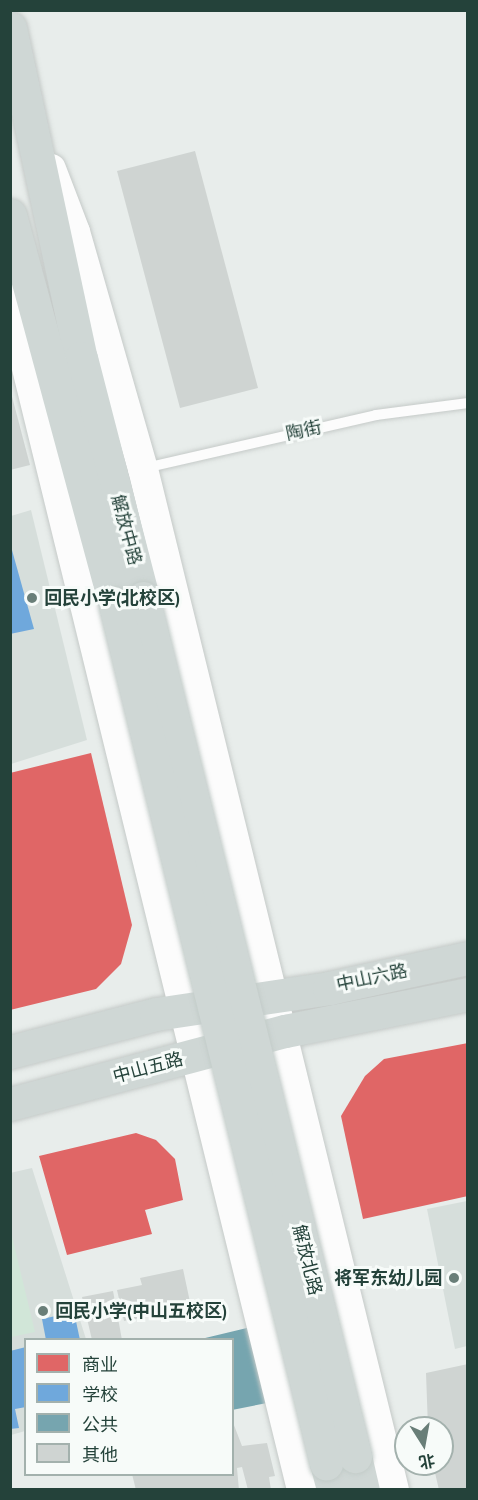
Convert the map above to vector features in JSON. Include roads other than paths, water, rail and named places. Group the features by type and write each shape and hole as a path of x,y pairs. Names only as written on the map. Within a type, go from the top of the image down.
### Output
{"main road":[{"name":"解放中路","path":"10,28 33,117 129,601 236,1034"},
{"path":"33,117 75,232 143,469 285,1031 394,1490"},
{"name":"解放中路","path":"10,215 129,601"},
{"path":"10,299 302,1490"},
{"name":"中山六路","path":"276,996 468,958"},
{"name":"中山六路","path":"285,1031 468,994"},
{"path":"10,1052 184,1009 276,996"},
{"name":"中山五路","path":"10,1104 285,1031"},
{"name":"解放北路","path":"236,1034 338,1470 363,1490"}],"lane":[{"name":"陶街","path":"143,469 375,415 468,403"}],"place":[{"name":"回民小学(北校区)","path":"32,598"},
{"name":"将军东幼儿园","path":"454,1278"},
{"name":"回民小学(中山五校区)","path":"43,1311"}]}
